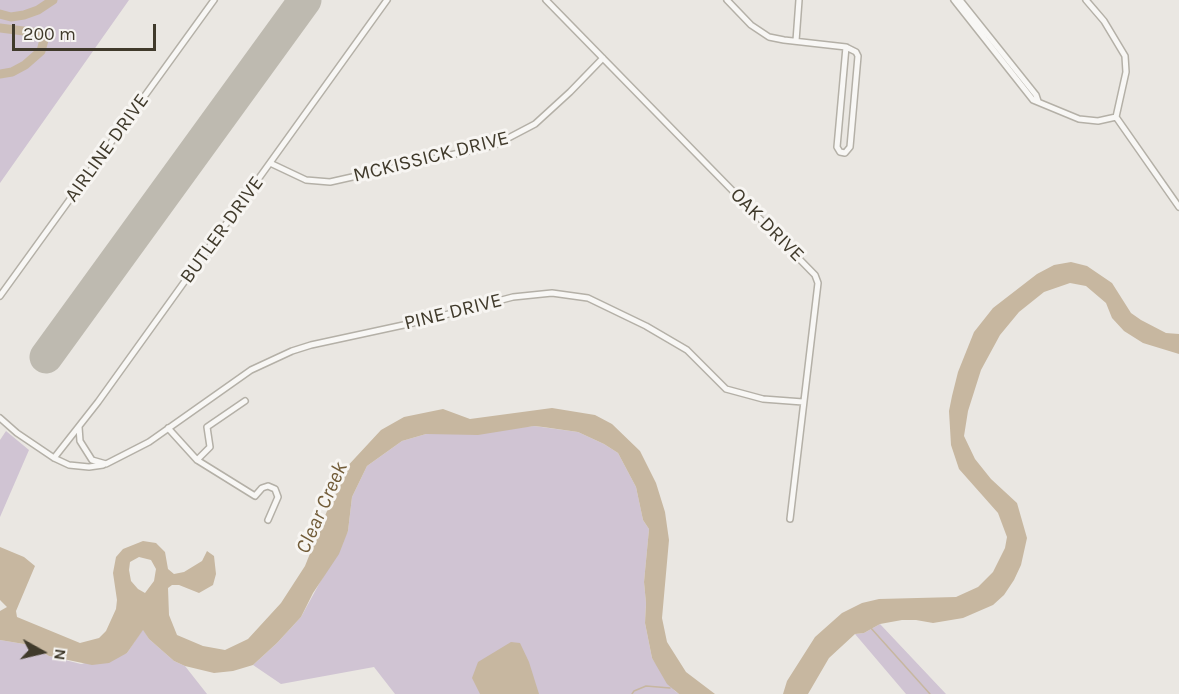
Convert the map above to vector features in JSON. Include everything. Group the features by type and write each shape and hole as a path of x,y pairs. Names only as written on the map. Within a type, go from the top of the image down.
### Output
{"street":[{"name":"AIRLINE DRIVE","path":"0,296 214,0"},
{"name":"BUTLER DRIVE","path":"54,458 79,427 387,0"},
{"name":"OAK DRIVE","path":"546,0 815,275 818,283 790,519"},
{"path":"727,0 763,34 777,39 846,47 853,49 858,56 850,148 845,153 840,152 837,147 846,47"},
{"path":"796,41 799,0"},
{"path":"954,0 1033,100 1079,118 1098,121 1116,117"},
{"path":"960,0 1036,95 1038,101"},
{"path":"1086,0 1104,21 1125,56 1126,72 1116,117 1179,207"},
{"name":"MCKISSICK DRIVE","path":"270,163 306,180 330,182 495,145 535,124 603,58"},
{"name":"PINE DRIVE","path":"54,458 69,465 89,467 106,464 139,448 251,370 292,351 513,297 552,293 588,298 646,326 687,350 726,389 763,399 804,402"},
{"path":"197,460 210,447 207,427 245,401"},
{"path":"0,418 54,458"},
{"path":"79,427 80,441 92,460 106,464"},
{"path":"168,428 197,460 255,496 262,488 268,486 275,489 278,497 268,520"},
{"path":"16,443 22,436"}],"shaded area":[{"path":"0,0 129,0 0,183"},
{"path":"1071,262 1087,266 1112,283 1131,313 1141,320 1166,333 1179,334 1179,354 1143,343 1124,331 1112,318 1106,303 1086,286 1070,283 1044,292 1019,312 1000,335 981,370 968,411 964,436 975,459 991,479 1017,503 1027,538 1021,565 1014,580 1004,595 993,605 963,618 933,623 902,620 880,624 864,633 855,634 829,658 808,694 783,694 787,681 815,637 842,613 862,603 879,599 956,597 978,587 993,572 1005,548 1007,537 998,513 959,469 951,445 949,411 958,372 974,332 993,308 1037,274 1054,265"},
{"path":"552,408 595,415 612,424 640,451 656,483 665,512 669,540 662,618 667,642 686,672 715,694 679,694 667,684 652,658 645,623 644,582 649,529 643,520 636,487 618,453 578,432 534,426 478,435 426,434 402,441 367,466 352,497 348,531 339,554 313,593 301,617 253,665 233,671 214,673 185,666 174,661 149,639 143,630 127,653 109,663 92,665 49,656 30,645 0,640 0,611 7,607 0,600 0,547 24,557 35,566 16,611 17,617 80,643 99,638 106,631 116,609 113,573 116,557 123,549 143,541 156,543 165,552 168,569 174,574 184,572 202,561 207,551 214,556 216,574 213,585 199,593 179,585 172,585 168,588 169,615 177,635 203,646 225,650 248,639 281,603 305,566 343,471 381,430 404,417 443,409 470,419","holes":["139,557 151,560 156,569 154,581 145,593 131,581 130,562"]},
{"path":"534,426 578,432 618,453 636,487 643,520 649,529 644,582 645,623 652,658 679,694 395,694 374,667 281,684 253,665 301,617 348,531 352,497 367,466 402,441 426,434 460,434"},
{"path":"6,431 29,450 0,517 0,440"},
{"path":"880,624 946,694 906,694 855,634 864,633"},
{"path":"143,629 149,639 174,661 185,666 207,694 0,694 0,640 30,645 49,656 81,664 127,653"},
{"path":"511,642 520,643 529,662 539,694 480,694 472,678 478,662"}],"waterway":[{"path":"0,14 11,17 24,15 38,10 53,0"},
{"path":"0,28 39,33 44,40 41,51 25,65 12,72 0,74"},
{"path":"870,627 930,694"},
{"path":"632,694 646,686 670,688"}],"runway":[{"path":"46,357 305,0"}],"water label":[{"name":"Clear Creek","path":"322,508"}]}
